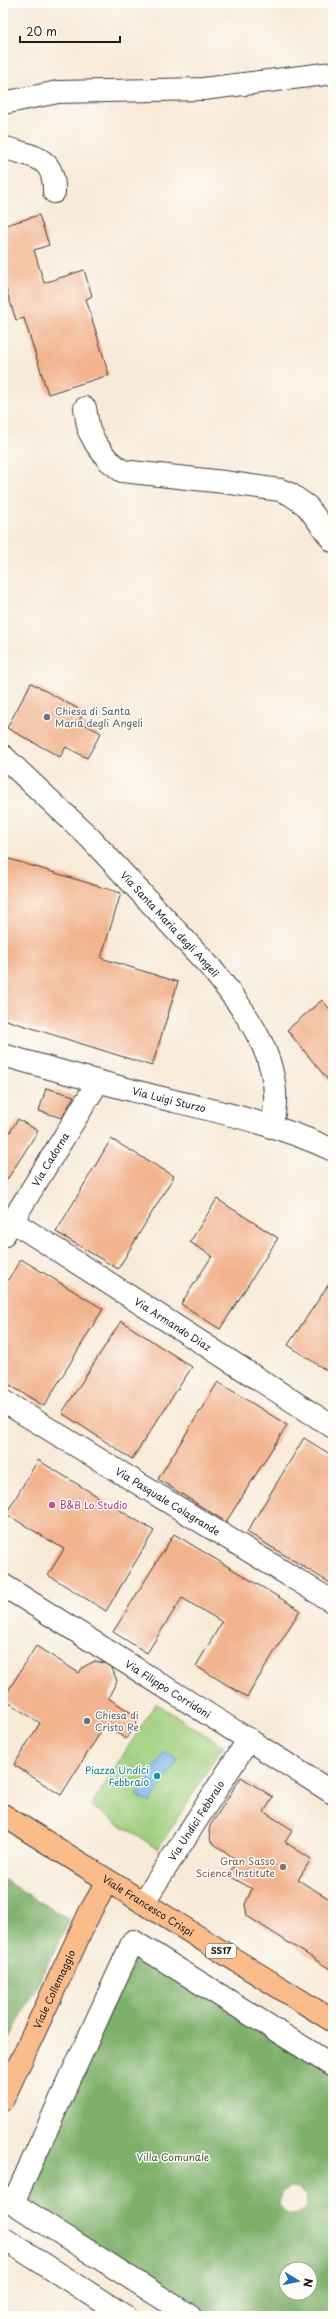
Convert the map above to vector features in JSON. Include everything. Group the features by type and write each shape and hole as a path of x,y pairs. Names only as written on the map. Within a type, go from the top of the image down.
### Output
{"main road":[{"name":"Viale Francesco Crispi","path":"3,1815 333,2021"},
{"name":"Viale Collemaggio","path":"3,2099 91,1910 108,1881"}],"street":[{"path":"3,103 58,92 203,89 333,73"},
{"path":"3,147 35,157 49,165 54,178 54,192"},
{"path":"86,408 89,431 96,444 108,460 122,471 224,482 280,490 290,494 307,506 333,541"},
{"name":"Via Santa Maria degli Angeli","path":"3,756 94,842 201,957 228,990 257,1034 268,1060 276,1094 276,1109 271,1127"},
{"name":"Via Luigi Sturzo","path":"3,1055 98,1082 271,1127 333,1150"},
{"name":"Via Cadorna","path":"8,1229 98,1082"},
{"name":"Via Armando Diaz","path":"8,1229 333,1427"},
{"name":"Via Pasquale Colagrande","path":"3,1401 333,1602"},
{"name":"Via Filippo Corridoni","path":"3,1585 333,1793"},
{"name":"Via Undici Febbraio","path":"143,1903 249,1739"},
{"path":"190,2316 13,2203 133,1941 333,2066"},
{"path":"3,2238 125,2316"}],"green space":[{"name":"Piazza Undici Febbraio","path":"156,1703 223,1746 158,1849 91,1806","holes":["178,1759 150,1803 137,1795"]},
{"path":"3,1879 70,1920 3,2052"},
{"name":"Villa Comunale","path":"133,1941 333,2066 333,2316 190,2316 13,2203","holes":["289,2187 298,2188 307,2196 306,2209 295,2215 287,2214 279,2205 281,2193"]}],"water":[{"path":"165,1751 178,1759 150,1803 137,1795"}],"building":[{"path":"39,215 49,245 34,250 44,283 84,270 92,296 86,299 109,375 48,394 24,318 16,320 3,280 3,226"},
{"name":"Chiesa di Santa Maria degli Angeli","path":"31,683 84,712 79,721 101,733 87,758 66,747 60,757 7,728"},
{"path":"6,858 121,893 101,958 178,982 152,1066 3,1019 3,868"},
{"path":"322,1000 333,1013 333,1086 287,1030"},
{"path":"46,1088 74,1096 62,1118 39,1111"},
{"path":"18,1119 38,1131 3,1186 3,1128 10,1132"},
{"path":"111,1139 174,1176 118,1269 56,1232"},
{"path":"217,1199 278,1238 220,1329 181,1304 212,1256 190,1242"},
{"path":"21,1259 103,1309 44,1406 3,1381 3,1288"},
{"path":"333,1278 333,1375 288,1345"},
{"path":"121,1321 192,1367 132,1459 62,1413"},
{"path":"218,1382 287,1425 226,1522 158,1479"},
{"path":"304,1438 333,1456 333,1577 330,1583 247,1532"},
{"path":"38,1460 154,1531 106,1611 48,1575 64,1549 6,1514"},
{"path":"174,1534 300,1610 247,1697 196,1666 222,1622 182,1598 147,1653 113,1632"},
{"name":"Chiesa di Cristo Re","path":"36,1646 79,1673 83,1667 95,1661 107,1664 112,1668 117,1681 108,1698 139,1718 126,1739 105,1725 61,1795 14,1765 40,1723 3,1699"},
{"name":"Gran Sasso Science Institute","path":"241,1777 273,1797 264,1812 293,1830 285,1842 311,1859 298,1880 333,1901 333,1971 247,1916 245,1904 252,1889 228,1875 237,1860 211,1842 209,1831 210,1826"}],"place":[{"name":"Chiesa di Santa Maria degli Angeli","path":"47,717"},
{"name":"B&B Lo Studio","path":"52,1505"},
{"name":"Chiesa di Cristo Re","path":"87,1721"},
{"name":"Piazza Undici Febbraio","path":"157,1776"},
{"name":"Gran Sasso Science Institute","path":"283,1867"}]}
